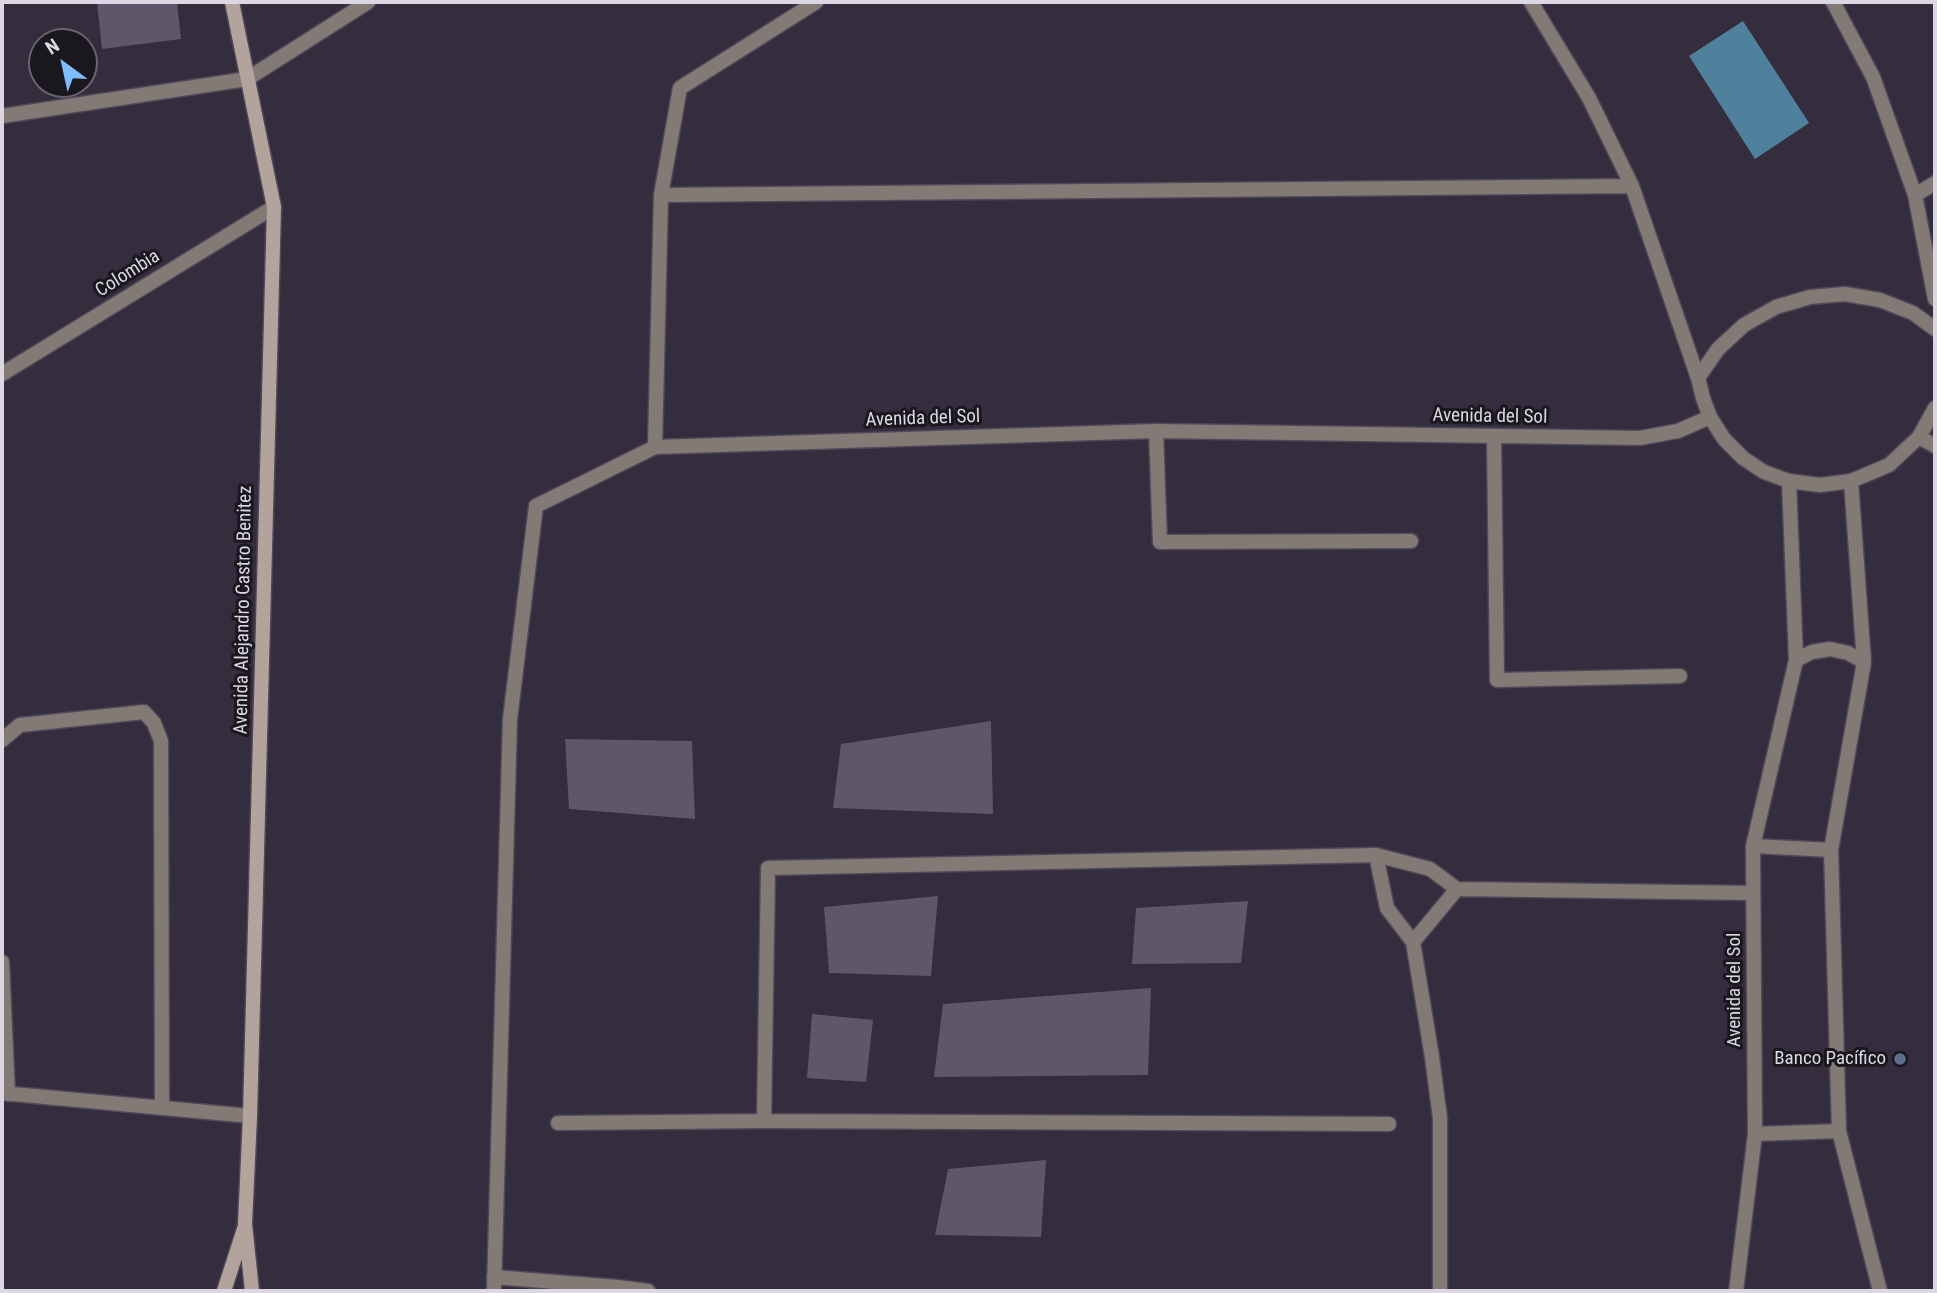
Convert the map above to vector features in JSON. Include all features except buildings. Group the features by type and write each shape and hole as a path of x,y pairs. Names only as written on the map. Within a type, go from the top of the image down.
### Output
{"street":[{"name":"Avenida Alejandro Castro Benitez","path":"232,2 274,207 245,1224 252,1291"},
{"path":"2,116 247,79 368,2"},
{"path":"648,1291 617,1286 494,1284 510,719 536,506 654,447 661,195 680,88 816,2"},
{"path":"1531,2 1589,98 1632,186 1703,398 1710,417 1724,439 1743,458 1764,472 1789,481 1820,485 1851,481 1889,465 1919,437 1935,408"},
{"path":"1833,2 1873,77 1915,195 1935,299"},
{"path":"1915,195 1935,183"},
{"path":"661,195 1632,186"},
{"name":"Colombia","path":"2,374 274,207"},
{"path":"1698,378 1718,349 1744,325 1776,307 1810,297 1845,294 1880,300 1913,313 1935,329"},
{"name":"Avenida del Sol","path":"654,447 1156,431 1640,438 1678,431 1710,417"},
{"path":"1156,431 1160,542 1411,541"},
{"path":"1494,436 1497,680 1680,676"},
{"path":"1919,437 1935,446"},
{"name":"Avenida del Sol","path":"1736,1291 1755,1134 1753,846 1796,660 1789,481"},
{"path":"1851,481 1864,662 1831,850 1839,1131 1880,1291"},
{"path":"1796,660 1812,652 1830,649 1848,653 1864,662"},
{"path":"2,740 20,725 144,712 154,723 160,741 162,1108"},
{"path":"1753,846 1831,850"},
{"path":"764,1121 768,868 1376,855 1430,869 1457,889 1754,893"},
{"path":"1376,855 1387,908 1413,942 1432,1056 1440,1118 1440,1291"},
{"path":"1413,942 1457,889"},
{"path":"2,962 5,1093 250,1116"},
{"path":"558,1123 764,1121 1389,1124"},
{"path":"1755,1134 1839,1131"},
{"name":"Avenida Alejandro Castro Benitez","path":"224,1291 245,1224"}],"water":[{"path":"1743,21 1809,123 1755,159 1689,56"}],"place":[{"name":"Banco Pacífico","path":"1900,1059"}]}
